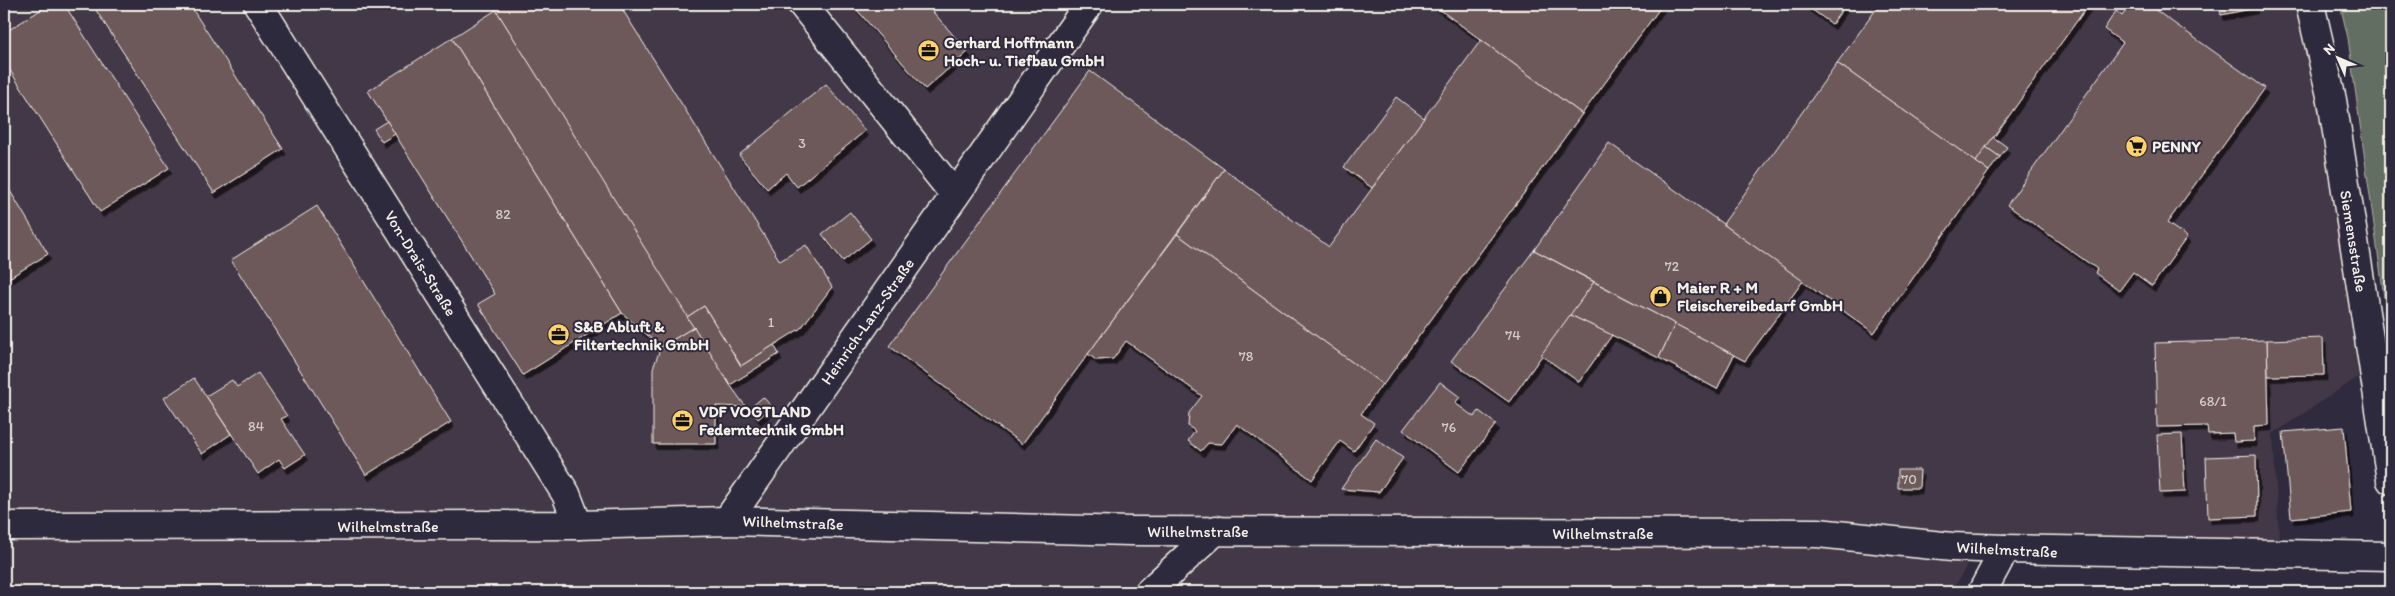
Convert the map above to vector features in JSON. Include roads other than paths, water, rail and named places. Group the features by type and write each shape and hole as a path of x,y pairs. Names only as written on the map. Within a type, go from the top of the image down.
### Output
{"street":[{"name":"Von-Drais-Straße","path":"258,4 566,494 578,525"},
{"path":"802,4 955,195"},
{"name":"Heinrich-Lanz-Straße","path":"728,521 1089,4"},
{"name":"Siemensstraße","path":"2310,4 2332,100 2391,480"},
{"name":"Wilhelmstraße","path":"4,526 578,525 728,521 1040,529 1818,533 1952,546 2006,549 2391,556"},
{"path":"1149,592 1216,530"},
{"path":"1982,592 2006,549"}],"place":[{"name":"Gerhard Hoffmann Hoch- u. Tiefbau GmbH","path":"928,51"},
{"name":"PENNY","path":"2136,146"},
{"name":"Maier R + M Fleischereibedarf GmbH","path":"1661,296"},
{"name":"S&B Abluft & Filtertechnik GmbH","path":"558,335"},
{"name":"VDF VOGTLAND Federntechnik GmbH","path":"683,420"}]}
